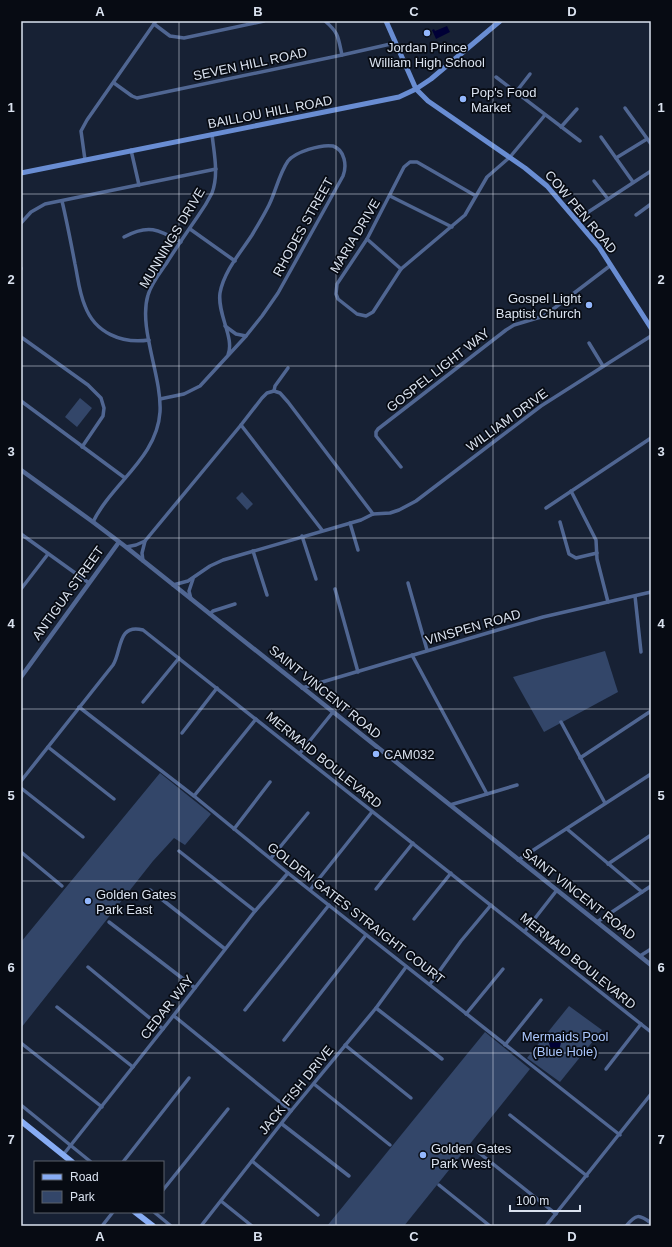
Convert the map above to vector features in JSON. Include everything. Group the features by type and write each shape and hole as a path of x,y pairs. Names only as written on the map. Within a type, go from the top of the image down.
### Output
{"main road":[{"path":"386,21 416,89"},
{"name":"BAILLOU HILL ROAD","path":"21,173 403,96 431,78 500,21"},
{"name":"COW PEN ROAD","path":"416,89 428,101 537,176 552,191 599,247 651,328"},
{"path":"21,1121 71,1161"},
{"path":"136,1213 153,1226"}],"street":[{"path":"85,160 81,131 87,120 155,22 170,36 184,38 264,21"},
{"path":"324,21 338,34 342,55"},
{"name":"SEVEN HILL ROAD","path":"114,83 126,93 137,98 395,43"},
{"path":"516,92 530,74"},
{"path":"496,77 580,141"},
{"path":"625,108 651,144"},
{"path":"561,127 577,109"},
{"name":"MARIA DRIVE","path":"476,196 417,162 410,162 404,167 367,239 337,284 336,294 338,299 357,314 366,316 373,312 401,269 465,215 476,196 487,177 510,157 545,114"},
{"name":"MUNNINGS DRIVE","path":"93,522 108,498 140,459 153,439 160,412 160,399 145,316 148,296 157,276 210,198 216,181 212,134"},
{"path":"601,137 633,182"},
{"path":"616,158 647,139"},
{"name":"RHODES STREET","path":"160,399 178,396 195,389 205,382 246,336 278,293 341,180 345,170 345,162 338,149 332,146 300,152 292,156 288,161 266,211 235,261 223,283 220,292 221,310 230,345 228,355"},
{"path":"131,150 138,185"},
{"path":"21,223 31,212 45,204 216,169"},
{"path":"576,220 651,171"},
{"path":"594,181 608,199"},
{"path":"390,196 452,227"},
{"path":"62,200 81,293 88,313 96,324 113,337 131,341 149,340"},
{"path":"636,215 651,204"},
{"path":"124,237 137,231 149,229 164,232 181,242"},
{"path":"190,229 235,261"},
{"path":"367,239 401,269"},
{"name":"GOSPEL LIGHT WAY","path":"401,467 376,436 378,429 498,335 514,325 544,316 611,265"},
{"path":"225,326 236,334 246,336"},
{"name":"WILLIAM DRIVE","path":"193,579 206,568 253,551 350,523 373,514 390,513 409,506 541,406 651,336"},
{"path":"21,337 88,385 101,398 104,408 103,416 82,447"},
{"path":"589,343 604,366"},
{"path":"274,390 275,386 288,368"},
{"path":"143,561 142,550 145,541 241,426 266,393 274,390 280,393 288,402 373,514"},
{"path":"21,401 125,478"},
{"path":"241,426 322,530"},
{"path":"546,508 651,438"},
{"name":"SAINT VINCENT ROAD","path":"21,470 126,547 651,965"},
{"path":"571,491 596,540 597,559 608,602"},
{"path":"560,522 569,554 576,558 597,553"},
{"path":"350,523 358,550"},
{"path":"21,534 89,583"},
{"path":"302,536 316,579"},
{"path":"126,547 145,541"},
{"name":"ANTIGUA STREET","path":"21,677 119,542"},
{"path":"253,551 267,595"},
{"path":"21,589 48,554"},
{"path":"173,585 182,584 193,579"},
{"path":"191,599 189,591 193,579"},
{"path":"408,583 427,650"},
{"path":"335,589 358,672"},
{"name":"VINSPEN ROAD","path":"302,688 543,617 651,592"},
{"path":"635,596 641,652"},
{"path":"210,614 213,611 235,604"},
{"name":"MERMAID BOULEVARD","path":"21,781 116,661 121,639 124,635 130,630 138,629 146,631 372,812 525,931 651,1032"},
{"path":"412,655 487,794"},
{"path":"143,702 179,658"},
{"path":"182,733 217,688"},
{"name":"GOLDEN GATES STRAIGHT COURT","path":"79,707 194,796 406,967 430,984 620,1135"},
{"path":"580,758 651,711"},
{"path":"300,753 332,712"},
{"path":"194,796 256,719"},
{"path":"561,722 606,803"},
{"path":"48,747 114,800"},
{"path":"518,860 651,774"},
{"path":"234,829 270,782"},
{"path":"450,805 517,785"},
{"path":"21,788 83,837"},
{"path":"310,890 372,812"},
{"path":"271,858 308,813"},
{"path":"567,829 642,892"},
{"path":"608,864 651,835"},
{"path":"376,888 413,843"},
{"path":"179,851 255,911"},
{"path":"21,852 62,886"},
{"name":"CEDAR WAY","path":"63,1155 174,1016 255,911 288,873"},
{"path":"414,919 451,873"},
{"path":"596,922 651,886"},
{"path":"150,890 225,949"},
{"path":"525,931 556,890"},
{"path":"245,1010 329,905"},
{"path":"430,984 461,941 492,905"},
{"path":"109,922 195,988"},
{"path":"284,1040 366,935"},
{"path":"640,956 651,949"},
{"path":"88,967 163,1029"},
{"name":"JACK FISH DRIVE","path":"201,1226 291,1111 376,1008 406,967"},
{"path":"466,1014 503,969"},
{"path":"505,1045 541,1000"},
{"path":"57,1007 133,1067"},
{"path":"376,1008 442,1059"},
{"path":"174,1016 291,1111"},
{"path":"606,1070 641,1024"},
{"path":"21,1043 102,1107"},
{"path":"345,1045 411,1098"},
{"path":"124,1161 189,1078"},
{"path":"314,1084 390,1145"},
{"path":"546,1226 620,1135 651,1094"},
{"path":"21,1105 91,1161"},
{"path":"164,1189 228,1109"},
{"path":"510,1115 587,1176"},
{"path":"282,1124 349,1176"},
{"path":"478,1152 556,1214"},
{"path":"252,1161 318,1215"},
{"path":"439,1185 490,1226"},
{"path":"221,1201 252,1226"},
{"path":"102,1226 112,1213"},
{"path":"155,1213 171,1226"},
{"path":"626,1226 632,1219 638,1216 644,1217 651,1223"}],"green space":[{"path":"80,398 92,408 77,427 65,417"},
{"path":"242,492 253,504 247,510 236,498"},
{"path":"605,651 618,692 544,732 513,677"},
{"name":"Golden Gates Park East","path":"160,773 211,814 185,845 174,838 153,861 21,1028 21,942"},
{"name":"Mermaids Pool (Blue Hole)","path":"569,1006 602,1030 560,1082 527,1058"},
{"name":"Golden Gates Park West","path":"485,1032 530,1069 404,1226 327,1226"}],"shaded area":[{"path":"447,26 450,32 436,39 432,30 434,29 435,31"},
{"path":"554,1036 558,1038 561,1043 559,1050 554,1052 549,1043"}],"place":[{"name":"Jordan Prince William High School","path":"427,33"},
{"name":"Pop's Food Market","path":"463,99"},
{"name":"Gospel Light Baptist Church","path":"589,305"},
{"name":"CAM032","path":"376,754"},
{"name":"Golden Gates Park East","path":"88,901"},
{"name":"Golden Gates Park West","path":"423,1155"}]}
